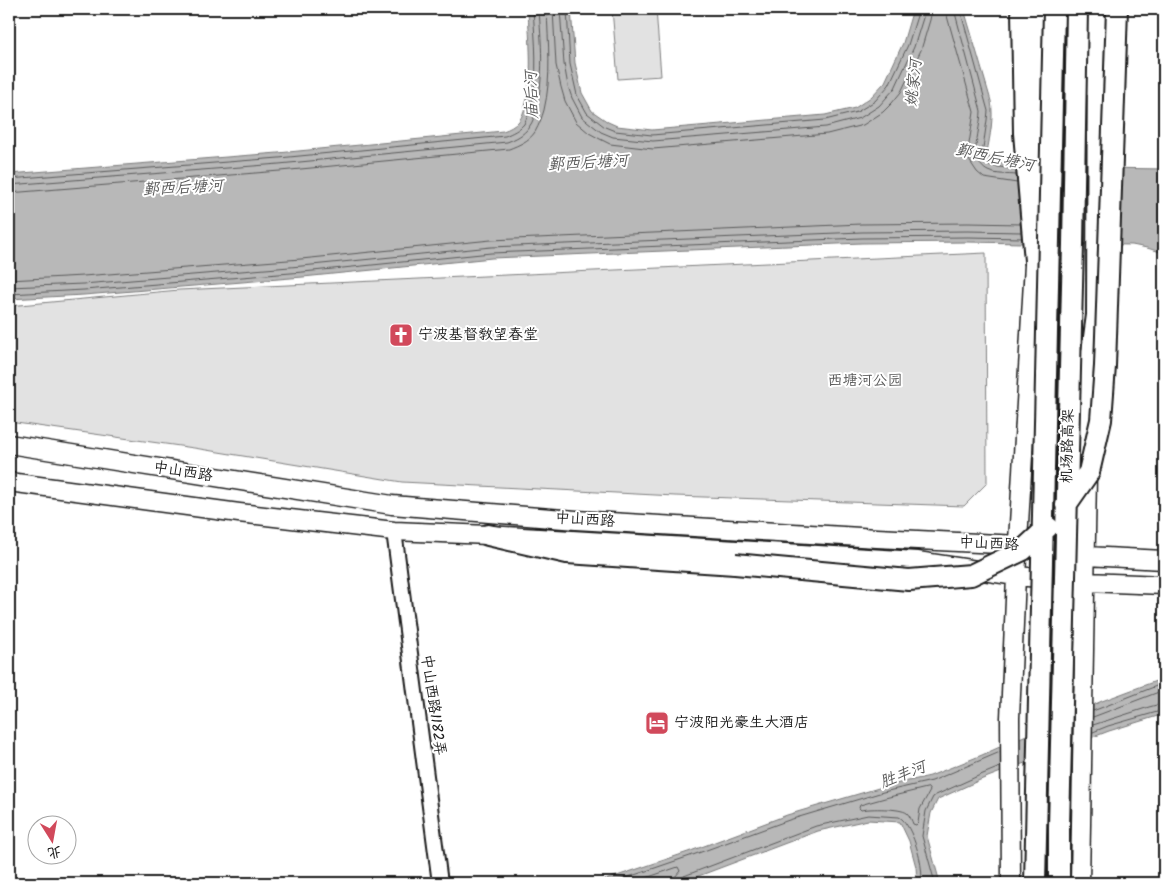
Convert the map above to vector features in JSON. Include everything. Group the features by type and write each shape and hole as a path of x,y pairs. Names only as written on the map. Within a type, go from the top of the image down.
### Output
{"highway":[{"path":"1022,9 1024,133 1035,264"},
{"name":"机场路高架","path":"1035,883 1054,9"},
{"name":"机场路高架","path":"1059,883 1077,9"},
{"path":"1089,374 1097,315 1098,9"},
{"path":"488,535 567,553 735,564 909,580 971,575 1023,550 1056,520 1089,472 1101,420 1117,9"}],"main road":[{"path":"1011,883 1010,718 1016,576 1035,264 1039,9"},
{"path":"1080,883 1089,374 1087,9"},
{"name":"中山西路","path":"9,444 392,504 576,520 1018,545 1086,556 1164,560"},
{"name":"中山西路","path":"9,482 394,532 488,535 918,562 1016,576 1086,582 1164,585"}],"street":[{"name":"中山西路1182弄","path":"394,532 440,883"}],"green space":[{"path":"612,9 656,9 661,76 618,79"},
{"name":"西塘河公园","path":"986,253 987,483 964,506 675,496 402,482 194,448 9,422 9,306 179,290"}],"water":[{"path":"528,9 571,9 575,63 582,93 592,111 617,126 652,130 825,115 855,108 871,97 885,82 903,43 913,9 964,9 991,101 992,121 987,153 992,161 1042,167 1164,169 1164,253 1132,245 968,242 862,243 492,258 303,277 84,295 9,299 9,174 278,153 503,131 519,121 528,95 530,58"},
{"path":"1164,678 1164,714 1109,731 980,780 938,799 931,813 927,836 940,883 917,883 916,867 909,841 900,822 868,820 818,831 680,883 596,883 688,852 787,815 882,787 930,776 982,755 1102,701"}],"place":[{"name":"宁波基督教望春堂","path":"401,335"},
{"name":"宁波阳光豪生大酒店","path":"657,723"}],"water label":[{"name":"姚家河","path":"914,83"},
{"name":"庙后河","path":"532,95"},
{"name":"鄞西后塘河","path":"995,158"},
{"name":"鄞西后塘河","path":"588,163"},
{"name":"鄞西后塘河","path":"183,188"},
{"name":"胜丰河","path":"903,775"}]}
